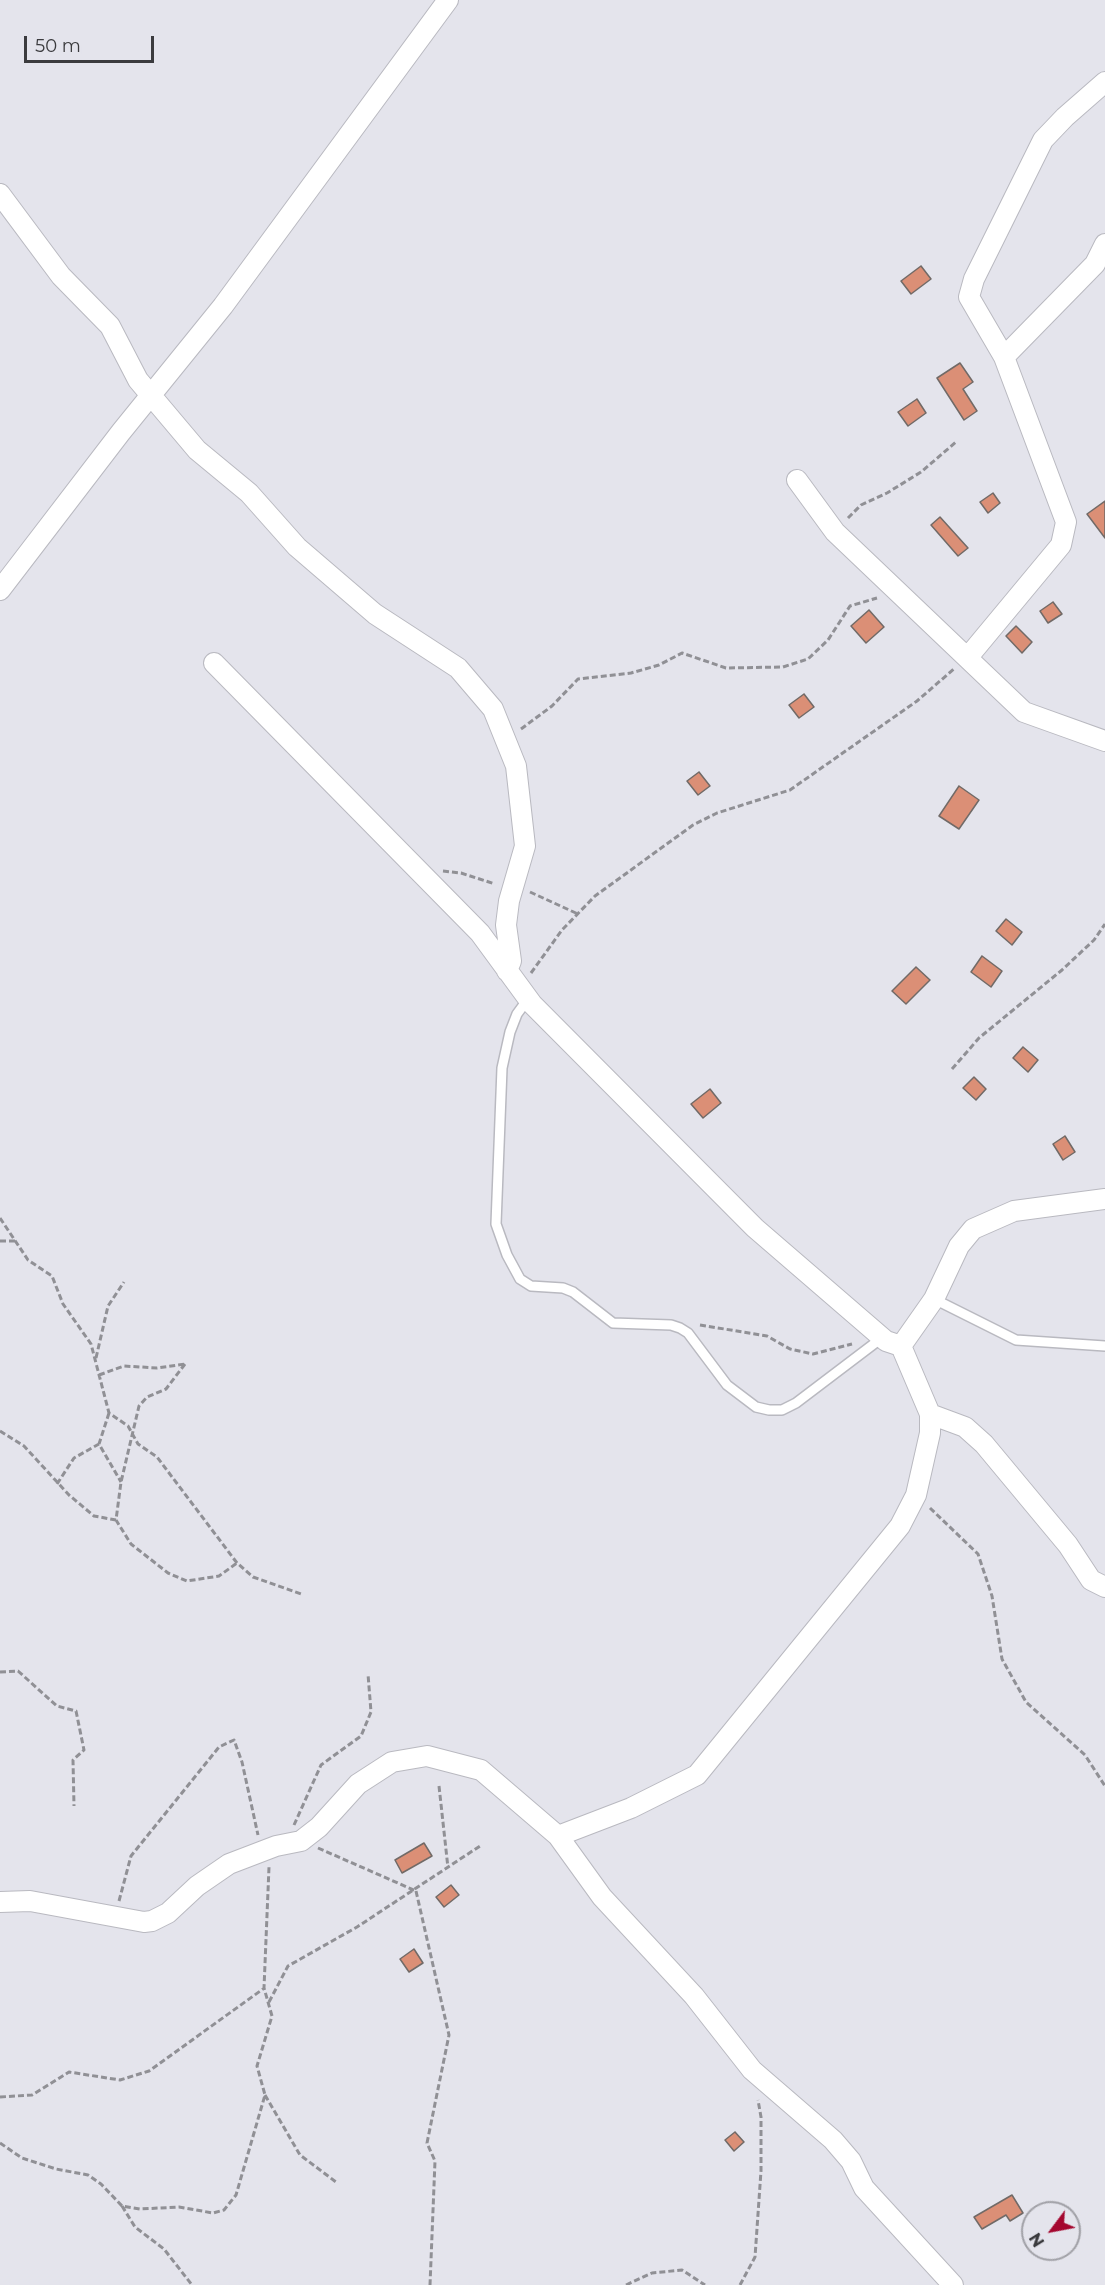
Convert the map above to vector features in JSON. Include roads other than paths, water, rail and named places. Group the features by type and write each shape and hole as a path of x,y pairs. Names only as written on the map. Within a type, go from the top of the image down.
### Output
{"street":[{"path":"0,590 230,297 448,0"},
{"path":"968,657 1061,545 1066,522 1004,357 969,297 974,279 1043,140 1105,82"},
{"path":"0,194 61,276 110,327 132,370 150,396 197,450 249,493 297,547 375,614 458,668 493,709 516,766 525,846 524,858 514,879 509,901 506,925 511,961 507,971"},
{"path":"1004,357 1095,264 1105,244"},
{"path":"798,480 835,532 1024,712 1105,741"},
{"path":"214,663 480,933 524,995 755,1228 875,1343 901,1346"},
{"path":"901,1346 934,1299 959,1246 973,1230 1014,1211 1105,1199"},
{"path":"558,1836 631,1808 697,1775 900,1526 916,1495 930,1433 930,1414 901,1346"},
{"path":"930,1414 964,1427 984,1444 1068,1545 1091,1580 1105,1587"},
{"path":"0,1902 30,1901 144,1922 152,1921 168,1913 197,1886 229,1864 301,1841 367,1779 392,1762 427,1756 482,1770 558,1836 602,1897 694,1996 758,2075 839,2147 851,2160 864,2188 953,2285"}],"lane":[{"path":"524,995 510,1032 500,1087 496,1224 507,1255 520,1279 531,1287 563,1288 582,1298 603,1318 613,1323 671,1325 681,1328 688,1333 727,1385 756,1407 769,1410 782,1410 796,1403 875,1343"},
{"path":"934,1299 1016,1340 1105,1346"}]}
